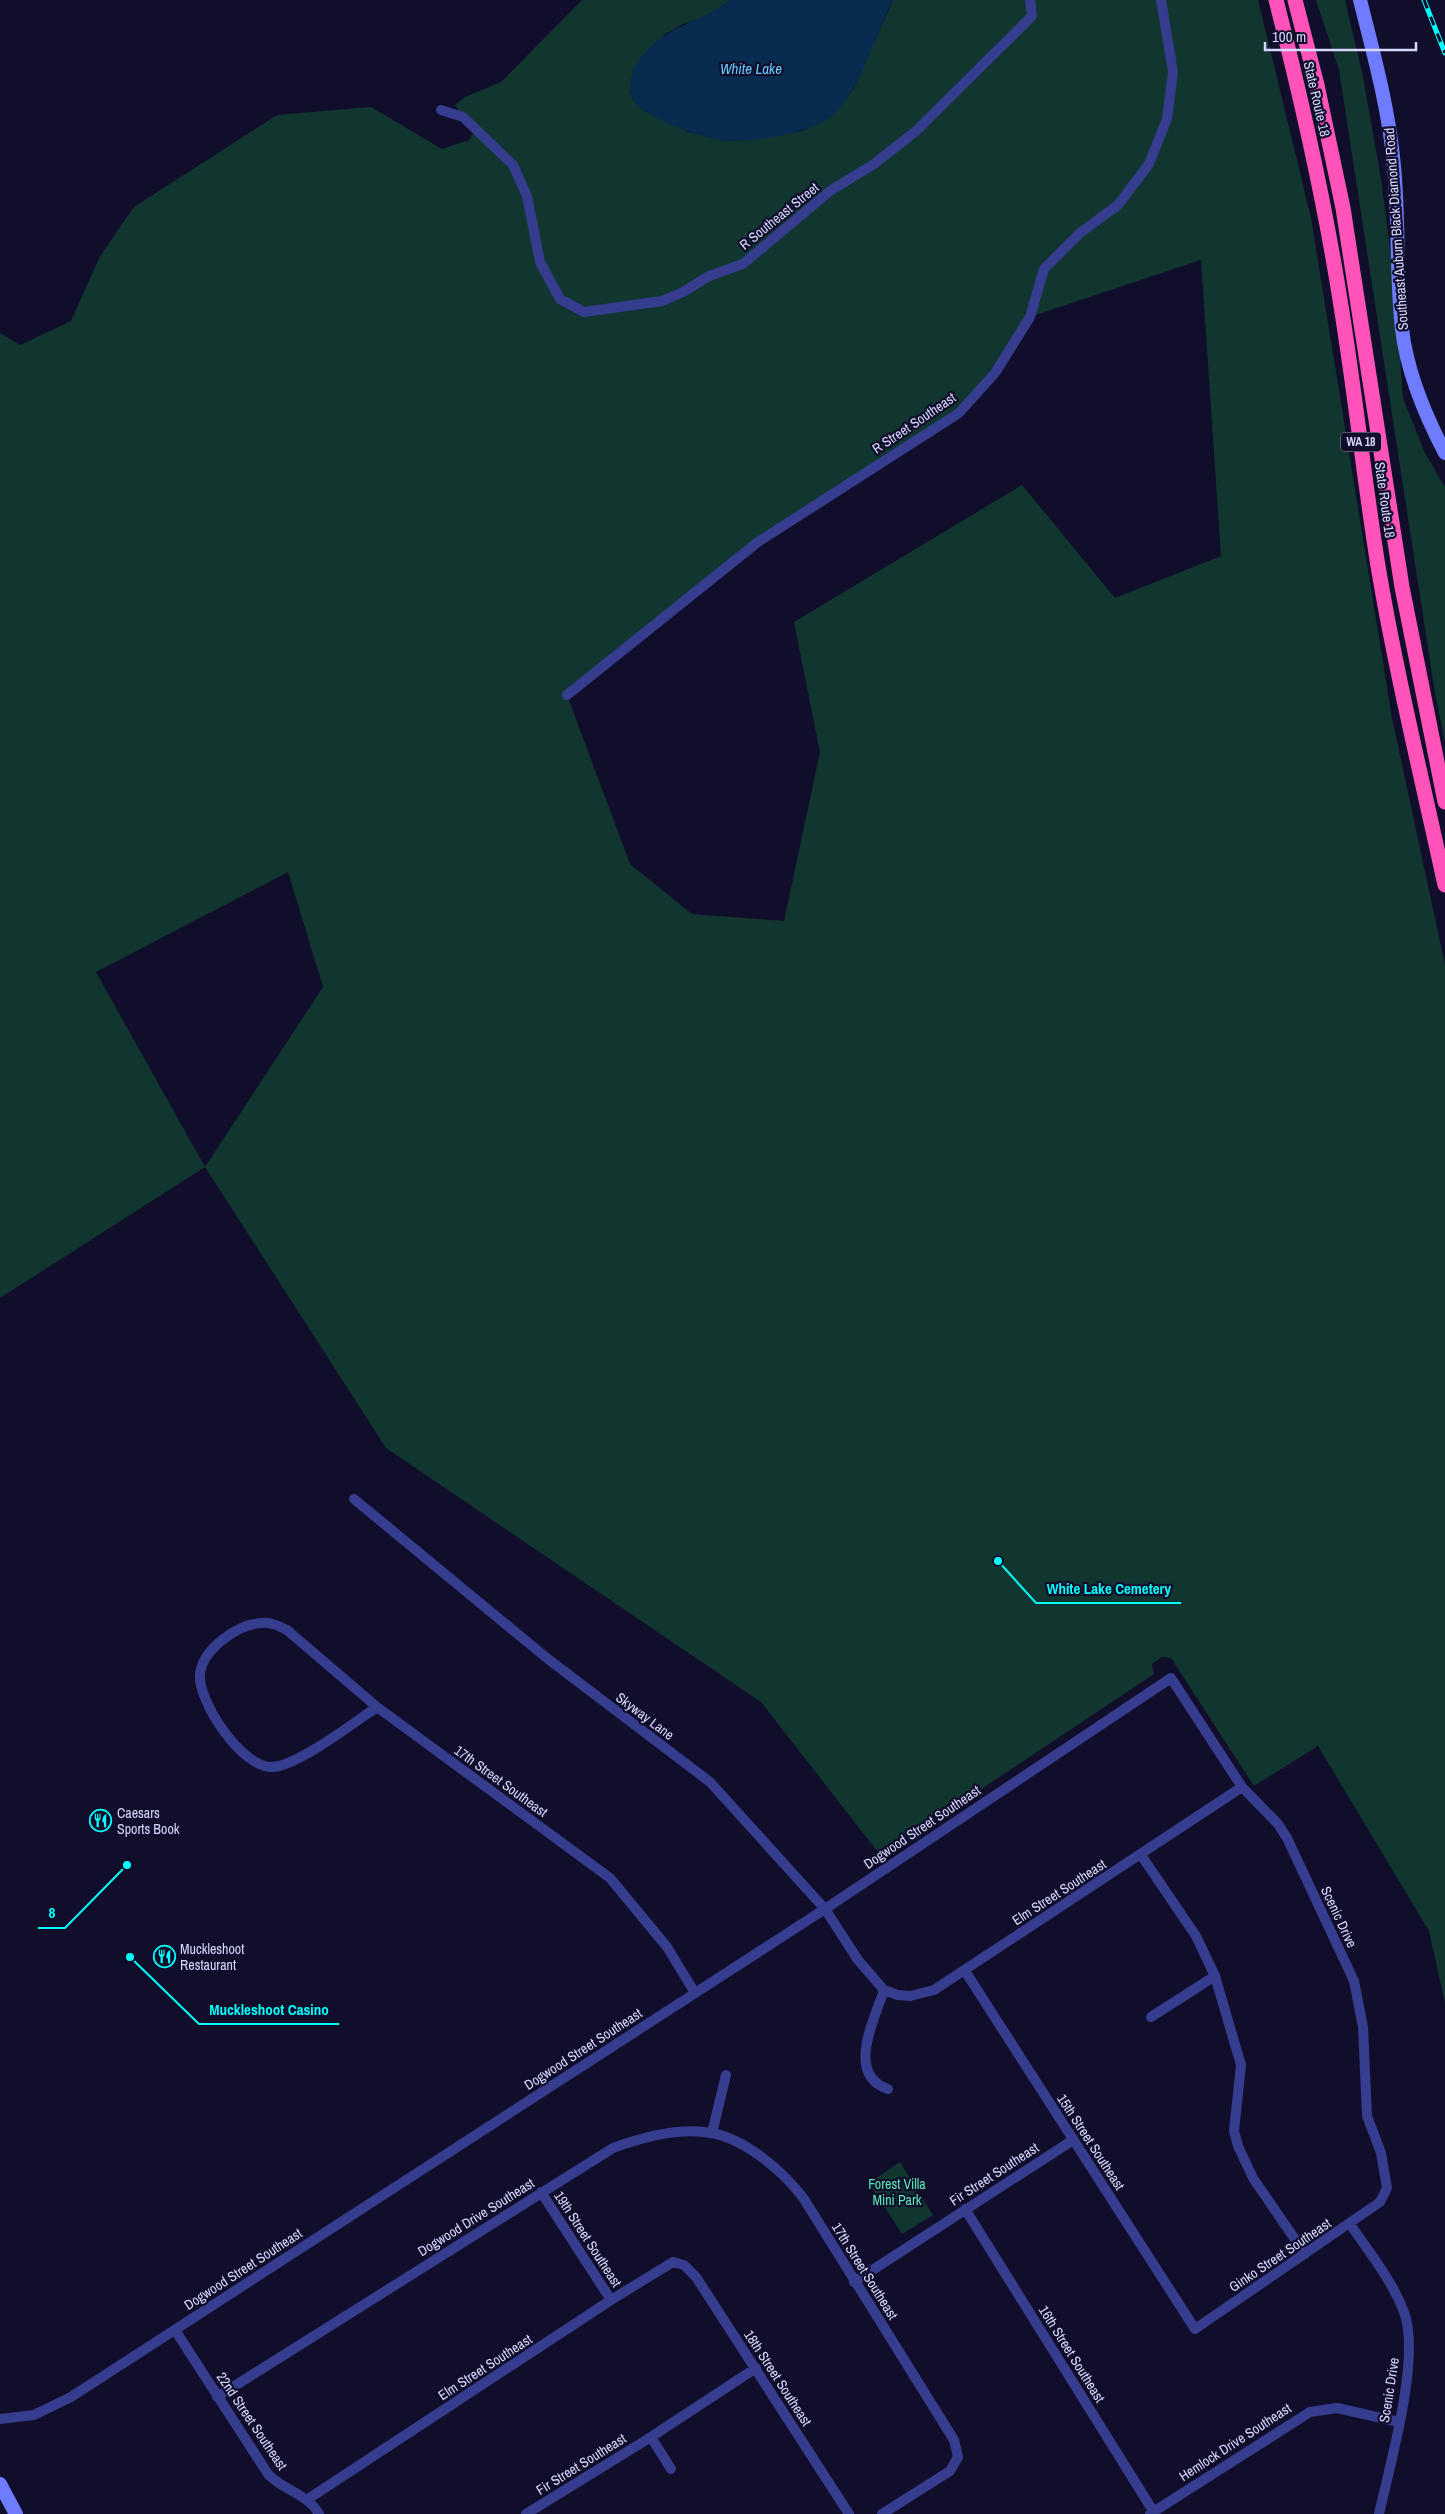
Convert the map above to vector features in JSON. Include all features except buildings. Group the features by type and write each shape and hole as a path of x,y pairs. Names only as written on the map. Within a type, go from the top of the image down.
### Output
{"highway":[{"name":"State Route 18","path":"1276,0 1298,85 1322,198 1341,305 1378,565 1396,659 1445,885"},
{"name":"State Route 18","path":"1295,0 1317,85 1343,208 1402,587 1445,802"}],"main road":[{"name":"Southeast Auburn Black Diamond Road","path":"1360,0 1390,129 1394,167 1401,315 1406,349 1425,409 1445,453"},
{"path":"0,2484 16,2514"}],"street":[{"name":"R Southeast Street","path":"441,110 463,117 513,165 528,196 540,262 560,299 584,312 662,301 684,292 709,276 743,264 830,192 874,164 916,131 1032,16 1030,0"},
{"name":"R Street Southeast","path":"567,695 758,542 959,413 995,373 1030,317 1044,269 1080,233 1118,205 1149,164 1167,120 1173,72 1161,0"},
{"name":"Skyway Lane","path":"354,1499 548,1659 710,1782 825,1909 858,1960 884,1990"},
{"name":"17th Street Southeast","path":"377,1707 296,1760 271,1768 258,1765 242,1755 208,1704 201,1687 200,1674 204,1659 217,1646 250,1625 275,1624 287,1630 377,1707 610,1878 667,1947 695,1993"},
{"name":"Dogwood Street Southeast","path":"0,2419 34,2415 51,2408 175,2330 825,1909 1171,1678"},
{"name":"Scenic Drive","path":"1171,1678 1242,1787 1278,1824 1287,1838 1354,1981 1363,2027 1368,2116 1386,2173 1387,2188 1380,2202"},
{"name":"Elm Street Southeast","path":"884,1990 898,1995 920,1995 934,1990 1242,1787"},
{"path":"1141,1855 1196,1936 1215,1976 1241,2065 1234,2131 1238,2146 1253,2178 1304,2254"},
{"name":"15th Street Southeast","path":"965,1971 1195,2328"},
{"path":"1151,2018 1215,1976"},
{"path":"884,1990 865,2053 866,2068 871,2078 877,2085 888,2088"},
{"path":"712,2133 726,2075"},
{"name":"Dogwood Drive Southeast","path":"218,2397 613,2148 631,2141 676,2132 712,2133"},
{"name":"17th Street Southeast","path":"712,2133 751,2151 792,2183 954,2440 958,2457 950,2471 882,2514"},
{"name":"Fir Street Southeast","path":"854,2282 1073,2140"},
{"name":"19th Street Southeast","path":"541,2192 611,2300"},
{"name":"Ginko Street Southeast","path":"1195,2328 1380,2202"},
{"name":"16th Street Southeast","path":"965,2209 1153,2513"},
{"name":"Scenic Drive","path":"1350,2224 1395,2292 1404,2314 1409,2343 1408,2370 1399,2422 1379,2514"},
{"name":"Elm Street Southeast","path":"308,2499 667,2264 678,2263"},
{"name":"18th Street Southeast","path":"678,2263 690,2269 696,2276 849,2514"},
{"name":"22nd Street Southeast","path":"175,2330 268,2474 279,2483 308,2499 319,2514"},
{"name":"Fir Street Southeast","path":"526,2514 651,2437 756,2368"},
{"name":"Hemlock Drive Southeast","path":"1153,2513 1310,2412 1337,2408 1399,2422"},
{"path":"651,2437 671,2469"}],"green space":[{"path":"582,0 731,0 708,15 681,25 665,34 631,80 630,92 633,100 643,110 688,132 731,141 802,131 831,117 853,90 893,0 1258,0 1311,218 1392,718 1445,965 1445,2003 1429,1931 1318,1746 1254,1786 1171,1658 1162,1657 1152,1664 1154,1674 881,1856 761,1702 386,1448 205,1167 0,1298 0,333 20,345 71,321 100,256 134,207 277,115 371,107 442,149 469,140 474,132 455,105 465,97 501,82","holes":["1201,260 1221,556 1115,598 1022,485 794,622 820,752 784,921 692,914 630,864 567,695 758,542 959,413 1030,317","288,872 323,987 205,1167 96,972"]},
{"path":"1316,0 1345,0 1363,77 1381,179 1395,288 1403,398 1425,453 1445,487 1445,743 1435,693 1339,70"},
{"name":"Forest Villa Mini Park","path":"900,2162 933,2215 902,2234 869,2183"}],"water":[{"name":"White Lake","path":"731,0 893,0 859,78 842,106 832,116 811,127 784,135 730,141 694,133 651,115 634,101 630,85 637,63 660,39 671,31 719,8"}],"railway":[{"path":"1424,0 1445,53"}],"place":[{"name":"White Lake Cemetery","path":"998,1561"},
{"name":"Caesars Sports Book","path":"101,1821"},
{"name":"8","path":"127,1865"},
{"name":"Muckleshoot Casino","path":"130,1957"},
{"name":"Muckleshoot Restaurant","path":"164,1957"}]}
